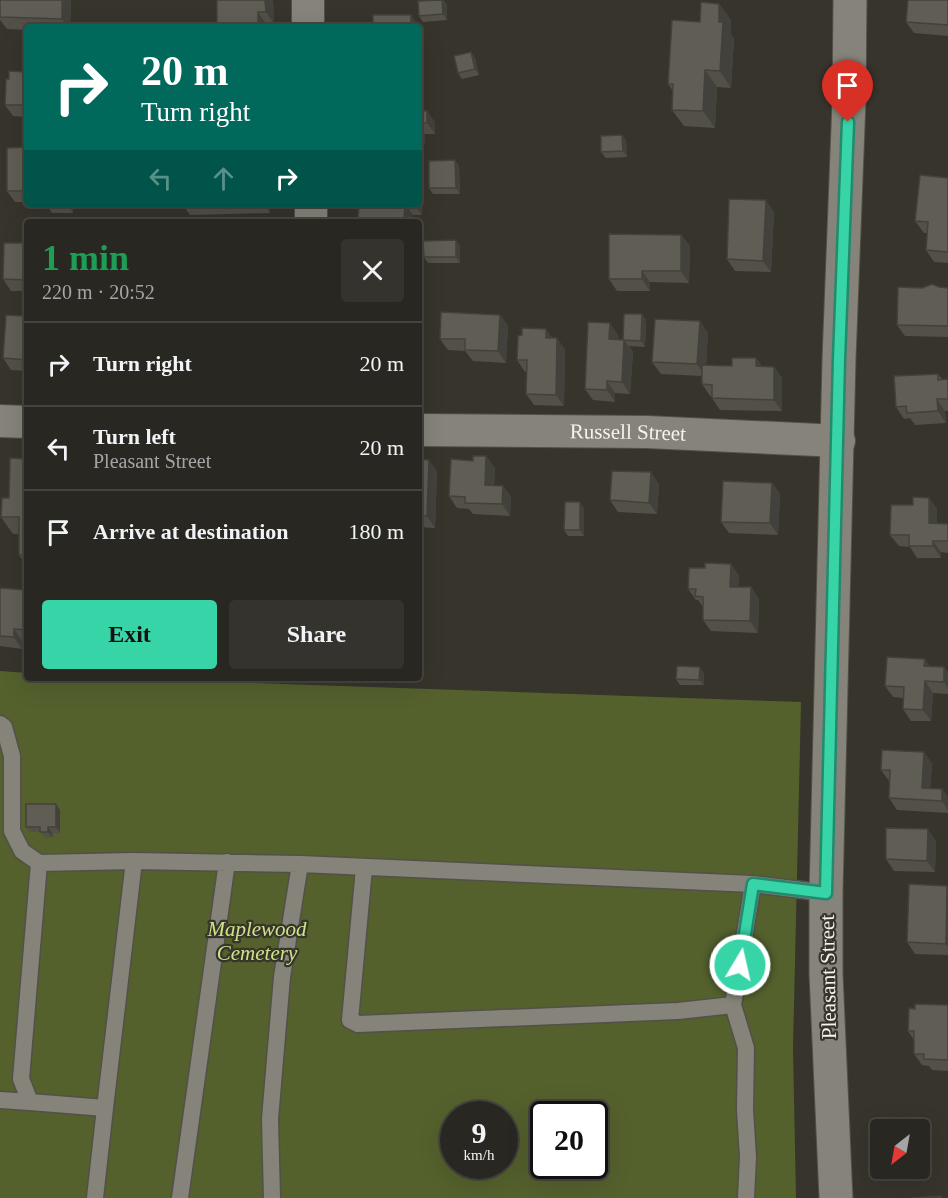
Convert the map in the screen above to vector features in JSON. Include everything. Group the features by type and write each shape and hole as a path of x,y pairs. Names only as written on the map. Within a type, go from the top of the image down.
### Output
{"street":[{"path":"308,0 308,24"},
{"name":"Pleasant Street","path":"836,1198 826,974 826,893 850,0"},
{"path":"0,421 24,422"},
{"name":"Russell Street","path":"422,430 647,432 838,441"}],"lane":[{"path":"0,724 4,727 12,756 12,831 22,851 39,863 227,862 472,870 753,884 826,893"},
{"path":"95,1198 134,861"},
{"path":"180,1198 227,862"},
{"path":"30,1102 21,1079 39,863"},
{"path":"272,1198 270,1119 282,977 300,864"},
{"path":"364,868 350,1020 358,1024 678,1011 733,1005"},
{"path":"746,1198 748,1157 746,1048 733,1005 753,884"},
{"path":"0,1100 105,1108"}],"green space":[{"name":"Maplewood Cemetery","path":"0,671 24,673 24,681 200,681 801,702 793,1048 796,1198 0,1198"}],"building":[{"path":"0,0 62,0 62,19 0,17"},
{"path":"217,0 265,0 266,12 258,12 258,24 217,24"},
{"path":"442,0 443,14 419,16 418,1"},
{"path":"908,0 948,0 948,25 906,22"},
{"path":"701,2 719,4 719,22 723,22 720,71 705,70 703,111 672,110 673,84 668,84 672,20 700,22"},
{"path":"373,15 411,15 411,24 373,24"},
{"path":"471,52 475,69 458,73 454,56"},
{"path":"9,71 24,72 24,105 5,105 6,79 9,79"},
{"path":"422,111 427,111 427,123 422,123"},
{"path":"622,135 623,151 601,152 601,136"},
{"path":"24,147 24,191 7,191 7,148"},
{"path":"455,160 456,188 429,188 429,161"},
{"path":"920,175 948,178 948,252 926,250 928,222 915,221"},
{"path":"729,199 766,200 763,261 727,259"},
{"path":"359,207 405,207 404,219 358,218"},
{"path":"609,234 681,235 681,271 642,271 642,279 609,279"},
{"path":"456,240 456,257 424,257 423,241"},
{"path":"4,243 24,243 24,280 3,279"},
{"path":"932,284 948,288 948,326 897,325 898,287 922,288"},
{"path":"441,312 500,315 498,351 465,350 465,339 440,339"},
{"path":"624,314 642,314 641,341 623,340"},
{"path":"6,315 24,316 24,360 3,358"},
{"path":"655,319 700,321 697,364 652,362"},
{"path":"588,322 610,323 609,339 624,340 622,382 607,381 607,390 585,389"},
{"path":"522,328 546,329 546,338 557,338 556,395 526,394 527,360 517,360 518,336 522,335"},
{"path":"732,358 756,358 756,366 774,367 774,400 712,398 712,385 702,384 702,365 732,366"},
{"path":"938,374 938,380 948,379 948,399 937,399 938,411 907,413 906,406 896,407 894,376"},
{"path":"473,456 486,456 485,485 503,486 502,504 465,503 465,497 449,496 451,459 473,461"},
{"path":"10,458 24,459 24,555 19,555 19,517 1,517 2,498 9,498"},
{"path":"422,459 429,460 427,516 422,516"},
{"path":"612,471 651,472 649,503 610,500"},
{"path":"723,481 772,483 770,523 721,522"},
{"path":"913,497 929,498 929,523 948,524 948,541 933,541 933,546 909,546 909,535 890,535 891,505 913,505"},
{"path":"565,502 580,502 580,530 564,530"},
{"path":"705,563 731,564 730,587 751,587 750,621 703,620 703,597 695,596 696,589 688,589 689,568 705,568"},
{"path":"0,588 24,590 24,630 14,629 14,637 0,636"},
{"path":"887,657 925,659 924,666 944,667 944,682 925,681 923,710 903,709 904,687 885,686"},
{"path":"677,666 700,667 699,680 676,679"},
{"path":"882,750 924,752 922,788 942,789 942,801 889,798 890,770 881,770"},
{"path":"26,804 56,804 56,827 48,827 48,832 40,832 40,827 26,827"},
{"path":"886,828 928,829 927,861 886,859"},
{"path":"909,884 947,886 946,944 907,942"},
{"path":"915,1004 948,1005 948,1060 924,1059 924,1054 914,1054 914,1031 908,1031 909,1008 915,1009"},
{"path":"941,1196 941,1198 912,1198"}],"route":[{"path":"740,965 753,884 826,893 839,359 848,122"}]}
